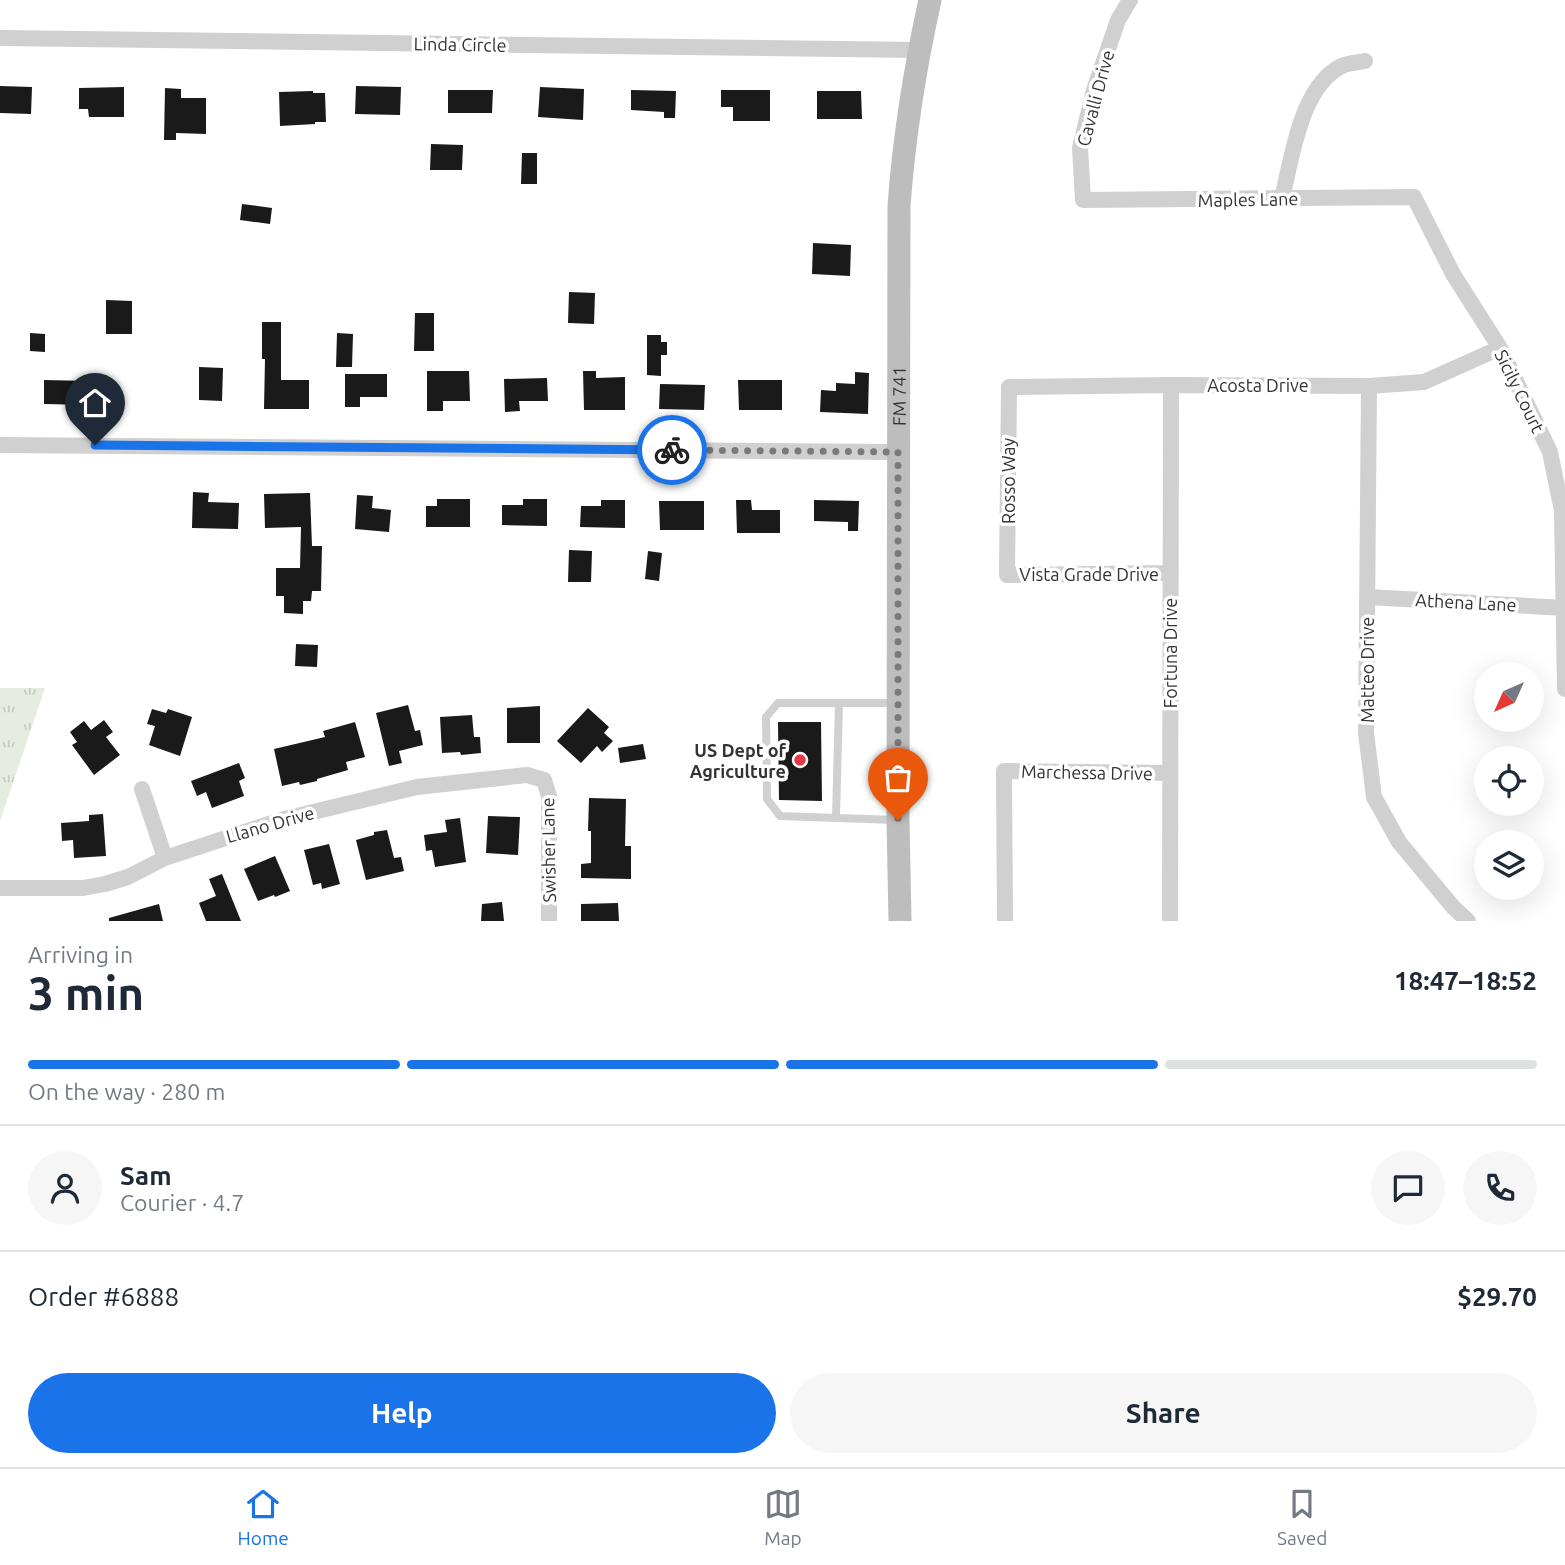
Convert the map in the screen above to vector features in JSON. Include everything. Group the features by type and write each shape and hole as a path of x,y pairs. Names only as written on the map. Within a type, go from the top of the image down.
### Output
{"main road":[{"name":"FM 741","path":"900,921 899,206 903,156 919,50 930,0"}],"street":[{"name":"Cavalli Drive","path":"1083,200 1080,148 1098,78 1118,20 1130,0"},
{"name":"Linda Circle","path":"0,38 919,50"},
{"path":"1282,198 1302,118 1313,92 1327,76 1344,65 1365,61"},
{"name":"Maples Lane","path":"1083,200 1414,197"},
{"name":"Sicily Court","path":"1414,197 1453,274 1500,348 1550,452 1562,511 1565,689"},
{"name":"Acosta Drive","path":"1009,387 1171,384 1369,386 1424,382 1500,348"},
{"name":"Fortuna Drive","path":"1170,921 1171,384"},
{"name":"Matteo Drive","path":"1369,386 1366,733 1374,797 1398,842 1458,918"},
{"name":"Rosso Way","path":"1007,575 1009,387"},
{"path":"0,445 898,452"},
{"name":"Vista Grade Drive","path":"1007,575 1171,573"},
{"name":"Athena Lane","path":"1368,597 1564,608"},
{"name":"Marchessa Drive","path":"1005,921 1004,771 1170,773"},
{"name":"Llano Drive","path":"0,888 83,888 105,884 128,877 165,858 284,819 417,787 527,775 544,780"},
{"name":"Swisher Lane","path":"544,780 549,796 549,921"},
{"path":"142,789 165,858"}],"lane":[{"path":"898,703 778,703 766,717 767,799 780,816 898,820"},
{"path":"836,817 839,703"}],"green space":[{"path":"0,688 45,688 0,821"}],"building":[{"path":"0,86 32,87 31,114 0,113"},
{"path":"356,86 401,87 400,115 355,114"},
{"path":"124,87 124,117 89,117 88,109 79,109 79,88"},
{"path":"540,87 584,89 583,120 538,117"},
{"path":"165,88 181,89 181,98 206,98 206,134 176,133 176,140 164,140"},
{"path":"448,90 493,90 492,113 448,113"},
{"path":"631,90 676,91 675,118 664,118 664,112 631,110"},
{"path":"721,90 770,90 770,121 733,121 733,107 721,107"},
{"path":"817,91 861,91 862,119 817,119"},
{"path":"279,92 325,93 326,122 280,126"},
{"path":"431,144 463,145 462,170 430,170"},
{"path":"522,153 537,153 537,184 521,184"},
{"path":"242,204 272,208 270,224 240,220"},
{"path":"813,243 851,245 850,276 812,274"},
{"path":"569,292 595,293 594,324 568,323"},
{"path":"106,300 132,301 132,334 106,334"},
{"path":"415,313 434,313 434,351 414,351"},
{"path":"262,322 281,322 281,380 309,380 309,409 264,409 265,359 262,359"},
{"path":"30,333 45,334 45,352 30,351"},
{"path":"337,333 353,334 352,367 336,367"},
{"path":"647,335 661,335 661,342 667,342 667,355 661,355 661,376 647,375"},
{"path":"199,367 223,368 222,401 199,400"},
{"path":"427,371 469,371 470,401 443,401 443,411 427,411"},
{"path":"583,371 596,371 596,378 625,377 625,410 584,410"},
{"path":"855,372 869,373 868,414 820,412 821,390 836,391 836,383 855,384"},
{"path":"345,374 387,374 387,397 360,397 360,407 345,407"},
{"path":"547,378 548,401 519,401 520,411 505,412 504,379"},
{"path":"44,380 90,381 90,405 44,404"},
{"path":"738,380 782,380 782,410 739,410"},
{"path":"660,384 705,385 704,410 659,409"},
{"path":"193,492 209,493 208,502 239,503 238,529 192,528"},
{"path":"310,493 312,546 322,546 321,591 312,591 311,601 303,601 303,614 284,613 284,596 276,596 276,568 300,568 301,527 265,528 264,494"},
{"path":"357,495 373,496 372,508 391,510 389,532 355,529"},
{"path":"437,499 470,499 470,527 426,527 426,506 437,506"},
{"path":"523,499 547,499 547,526 502,525 502,505 523,505"},
{"path":"601,500 625,500 625,528 580,527 581,506 601,506"},
{"path":"736,500 751,500 752,510 780,510 780,533 737,533"},
{"path":"814,500 859,501 858,531 848,531 848,522 814,521"},
{"path":"659,501 704,501 704,530 660,530"},
{"path":"569,550 592,551 591,582 568,582"},
{"path":"648,551 662,553 659,581 645,579"},
{"path":"296,644 318,645 317,667 295,666"},
{"path":"408,705 415,731 420,730 423,745 399,751 402,763 389,766 376,713"},
{"path":"540,706 540,743 507,743 507,708"},
{"path":"588,708 609,727 604,733 613,741 602,752 597,746 581,763 557,741"},
{"path":"152,709 166,713 168,709 192,717 180,756 149,745 155,726 147,724"},
{"path":"472,715 474,737 480,737 481,753 442,753 440,717"},
{"path":"104,720 113,732 106,737 120,755 94,775 72,745 77,742 70,732 84,721 91,730"},
{"path":"355,722 365,757 346,762 348,770 317,781 282,786 274,749 325,737 323,731"},
{"name":"US Dept of Agriculture","path":"778,722 821,722 822,801 779,800"},
{"path":"643,744 646,759 620,763 618,748"},
{"path":"239,763 245,778 239,781 244,796 212,808 206,792 197,796 191,781"},
{"path":"589,798 626,799 625,846 631,846 631,879 581,878 581,864 591,863"},
{"path":"103,814 106,856 74,858 73,840 62,841 61,823 89,821 89,815"},
{"path":"488,816 520,817 518,855 486,853"},
{"path":"460,818 466,862 435,867 432,850 426,851 424,835 447,832 445,820"},
{"path":"387,830 394,858 401,857 404,871 366,880 356,840"},
{"path":"329,844 340,884 322,889 321,883 313,885 304,850"},
{"path":"275,856 290,891 258,901 244,869"},
{"path":"222,874 241,921 206,921 199,903 216,896 209,879"},
{"path":"502,902 504,921 481,921 482,904"},
{"path":"618,903 619,921 581,921 581,904"},
{"path":"159,904 163,921 109,921 109,918"}],"way so far":[{"path":"672,450 898,452 898,820"}],"place":[{"name":"US Dept of Agriculture","path":"800,760"}],"route":[{"path":"95,445 672,450"}]}
